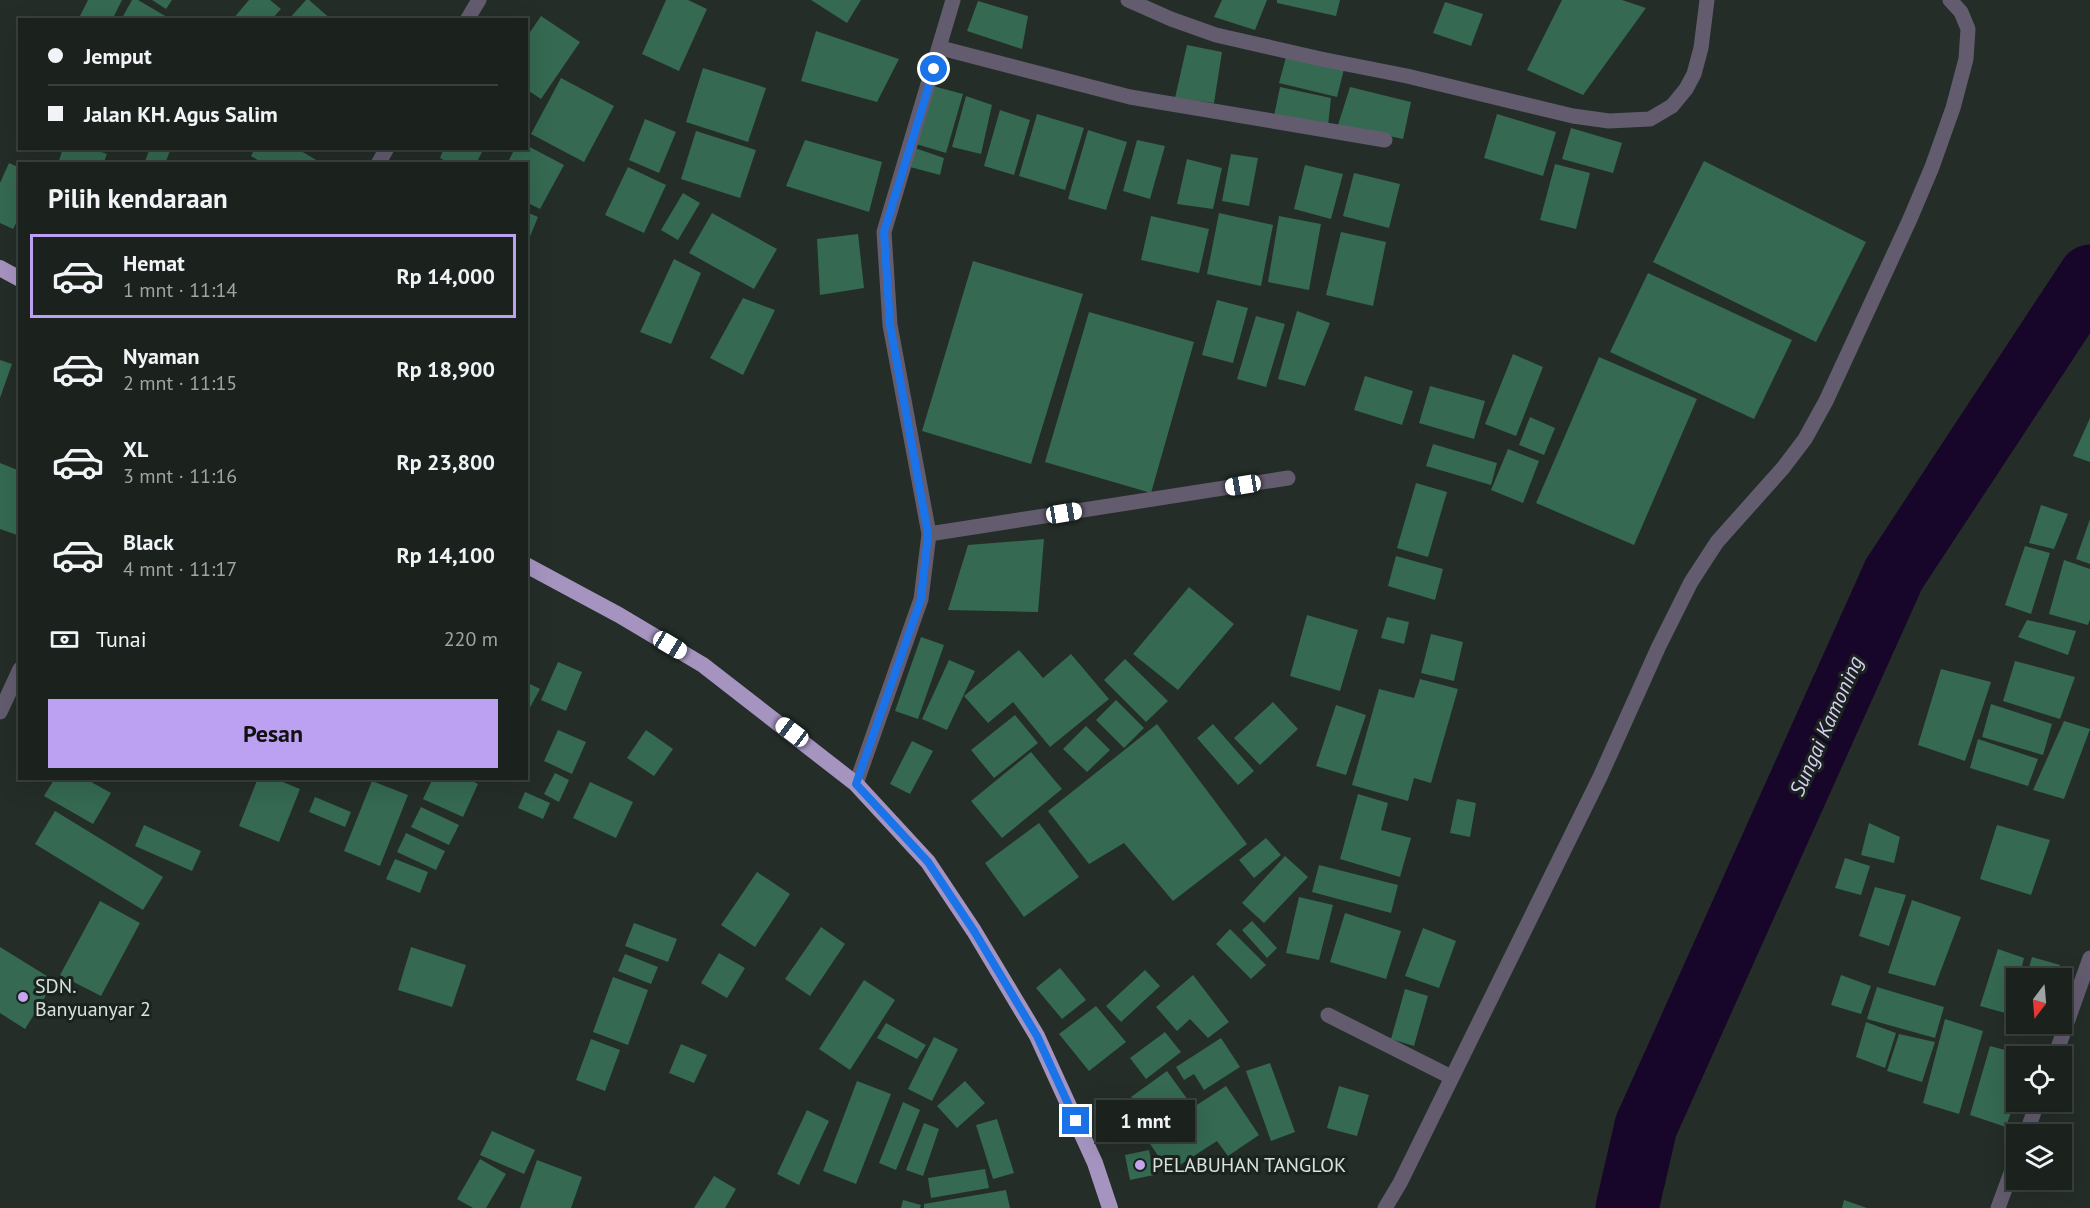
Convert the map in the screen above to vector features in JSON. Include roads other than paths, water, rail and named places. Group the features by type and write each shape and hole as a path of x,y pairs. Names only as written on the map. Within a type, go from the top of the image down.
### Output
{"highway":[{"path":"0,268 18,278"},
{"path":"528,566 619,615 703,665 856,784 928,862 1006,982 1037,1036 1095,1163 1110,1208"}],"street":[{"path":"467,18 479,0"},
{"path":"856,784 921,599 928,534 890,325 884,232 954,0"},
{"path":"1128,0 1216,35 1407,76 1573,116 1609,121 1650,119 1672,106 1686,89 1694,74 1701,48 1707,0"},
{"path":"1385,1208 1400,1183 1600,777 1659,646 1691,582 1717,542 1783,468 1805,439 1826,401 1914,209 1953,108 1966,59 1968,29 1961,12 1950,0"},
{"path":"940,48 1130,98 1385,140"},
{"path":"928,534 1288,478"},
{"path":"0,712 18,673"},
{"path":"2059,1046 2090,958"},
{"path":"1328,1015 1451,1077"},
{"path":"1998,1208 2006,1186"}],"waterway":[{"name":"Sungai Kamoning","path":"1627,1208 1646,1126 1894,574 2090,276"}],"place":[{"name":"SDN. Banyuanyar 2","path":"23,997"},
{"name":"PELABUHAN TANGLOK","path":"1140,1165"}]}
